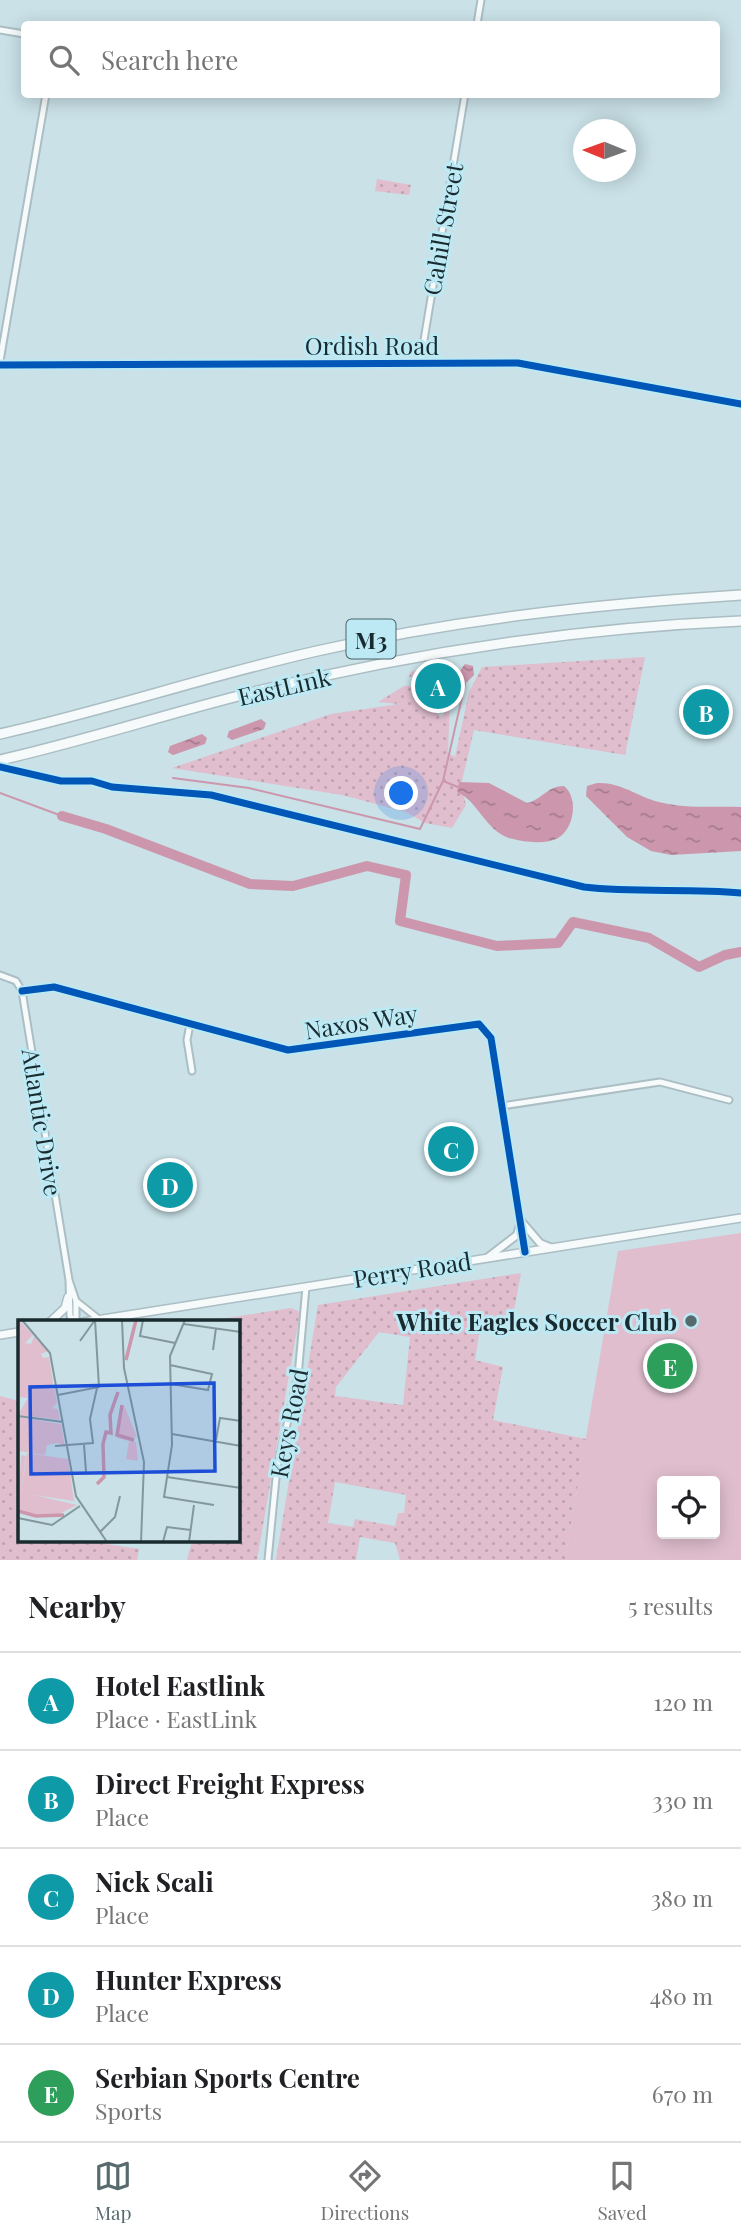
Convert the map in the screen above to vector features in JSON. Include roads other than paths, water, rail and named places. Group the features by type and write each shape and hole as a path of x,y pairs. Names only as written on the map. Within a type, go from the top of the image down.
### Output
{"highway":[{"name":"EastLink","path":"5,733 260,664 385,637 539,612 741,595"},
{"name":"EastLink","path":"0,760 58,747 250,693 415,658 558,636 741,621"}],"main road":[{"name":"Perry Road","path":"100,1320 741,1219"},
{"path":"52,1320 65,1308 68,1297"},
{"path":"0,1335 18,1332"}],"street":[{"path":"478,21 481,0"},
{"path":"0,30 21,34"},
{"path":"0,363 45,98"},
{"name":"Cahill Street","path":"420,364 464,98"},
{"name":"Ordish Road","path":"0,363 518,363 741,404"},
{"path":"0,975 16,981 22,991"},
{"name":"Naxos Way","path":"22,991 54,987 288,1051 479,1024 491,1038 525,1252"},
{"name":"Atlantic Drive","path":"22,991 69,1280 76,1301 75,1320"},
{"path":"190,1024 187,1040 192,1071"},
{"path":"502,1107 660,1082 729,1100"},
{"path":"521,1221 540,1243 552,1248"},
{"path":"487,1258 517,1235 521,1221"},
{"name":"Atlantic Drive","path":"69,1280 70,1316 73,1320"},
{"name":"Keys Road","path":"268,1560 277,1468 298,1376 306,1286"},
{"path":"76,1301 100,1320"}],"water":[{"path":"465,664 473,666 474,675 465,684 459,672"},
{"path":"261,719 266,723 264,729 232,740 227,737 229,731"},
{"path":"202,734 207,738 205,744 173,755 168,752 170,746"},
{"path":"459,782 489,783 527,803 553,788 564,786 572,798 571,821 563,834 547,842 509,838 494,829 471,802 457,792"},
{"path":"597,783 621,787 669,804 741,807 741,851 671,855 651,851 627,837 586,796 587,786"}],"waterway":[{"path":"173,778 249,788 420,829 443,781 465,684"},
{"path":"443,781 458,787"},
{"path":"0,793 62,816"},
{"path":"62,816 106,829 250,884 293,886 367,866 406,875 400,921 497,946 558,943 573,922 649,938 699,967 725,955 741,952"}],"place":[{"name":"Hotel Eastlink","path":"438,686"},
{"name":"Direct Freight Express","path":"706,712"},
{"name":"Nick Scali","path":"451,1149"},
{"name":"Hunter Express","path":"170,1185"},
{"name":"White Eagles Soccer Club","path":"691,1321"},
{"name":"Serbian Sports Centre","path":"670,1366"}]}
